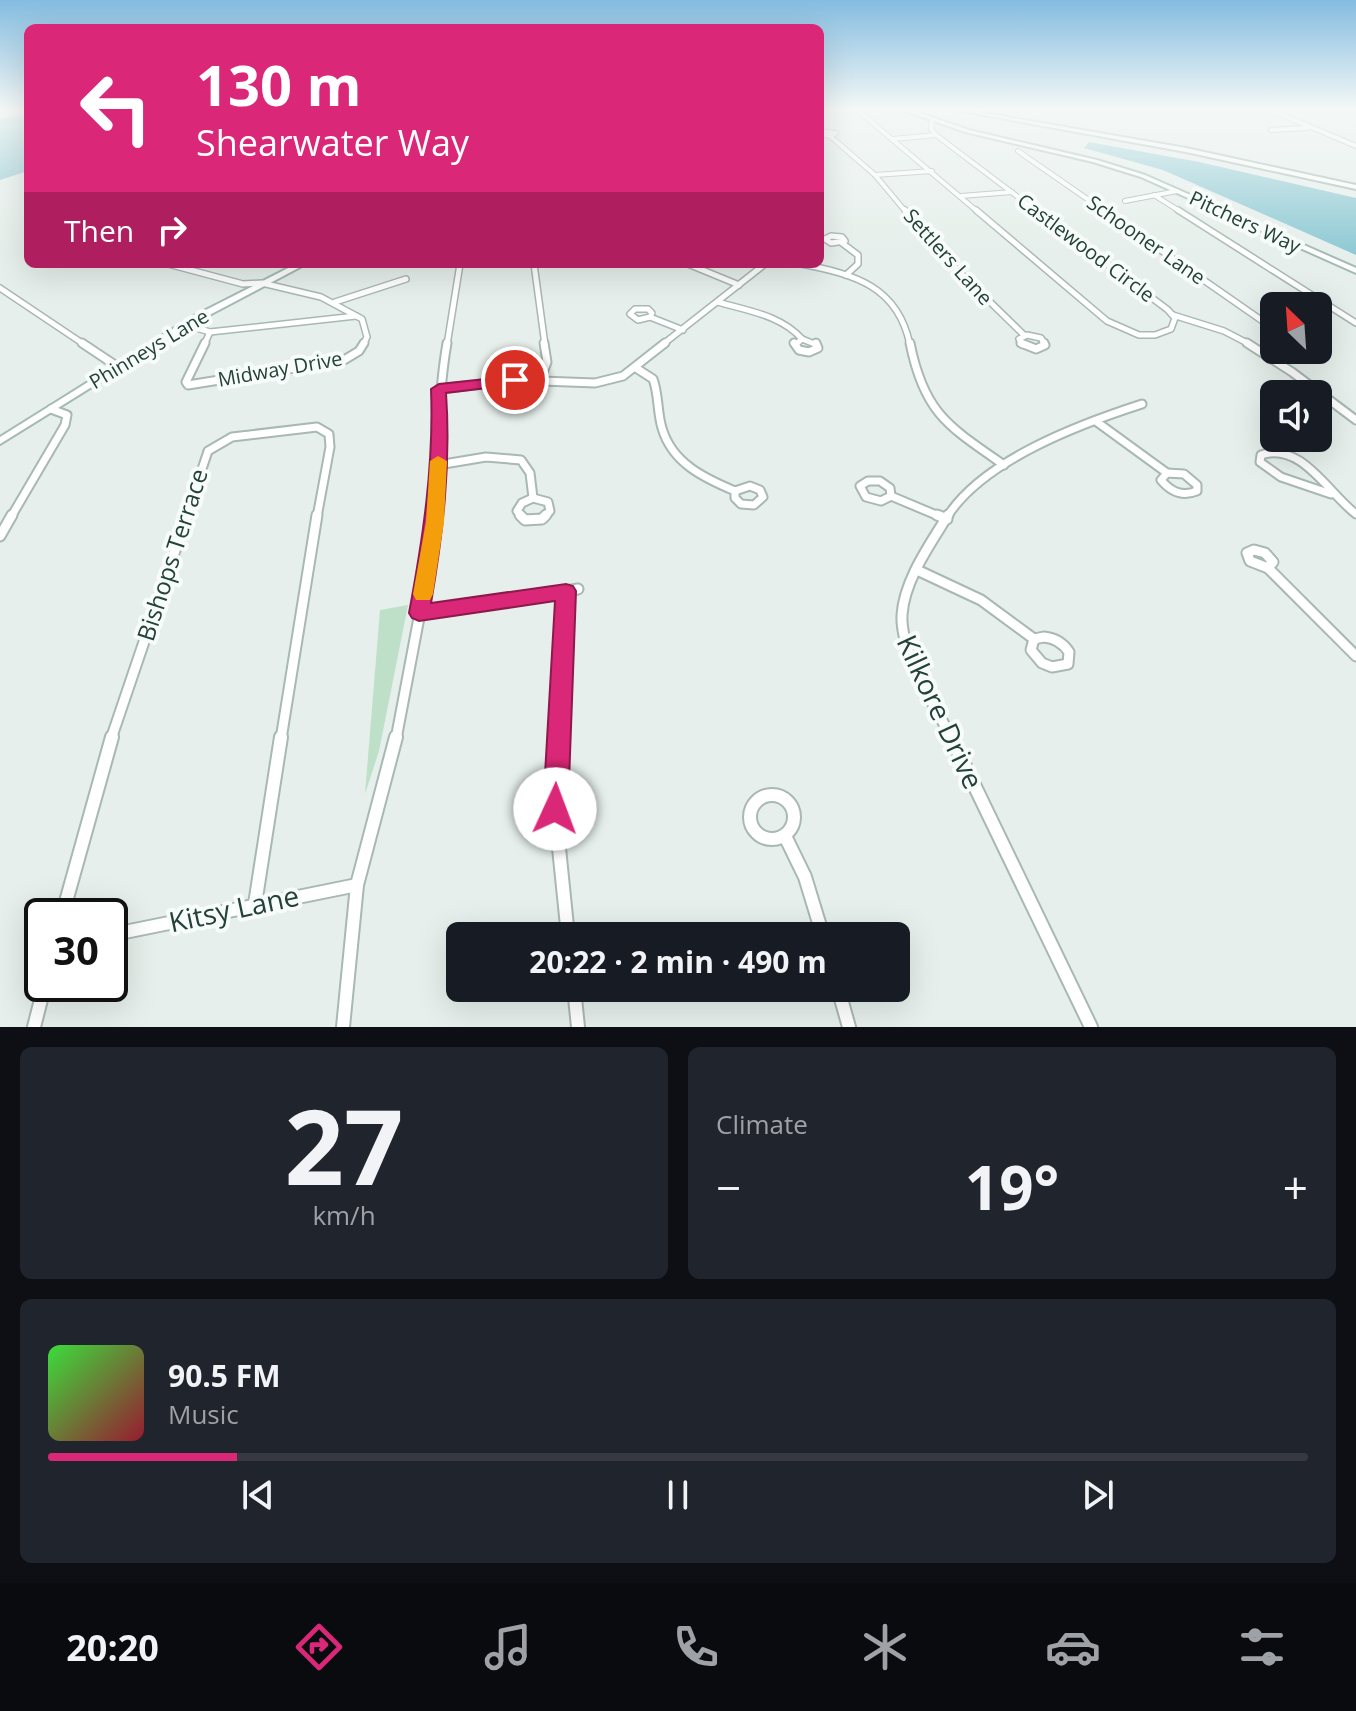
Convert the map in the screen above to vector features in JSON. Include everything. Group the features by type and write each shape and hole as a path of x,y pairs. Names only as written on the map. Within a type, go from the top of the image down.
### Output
{"main road":[{"name":"Pitchers Way","path":"1071,157 1124,170 1177,191 1356,271"},
{"path":"1219,157 1356,187"},
{"name":"Phinneys Lane","path":"0,441 186,325 294,268"}],"street":[{"name":"Settlers Lane","path":"854,157 875,175 943,256 1024,335"},
{"name":"Castlewood Circle","path":"915,157 1115,326 1136,334 1158,335 1171,329 1175,323 1173,315 965,157"},
{"name":"Schooner Lane","path":"1027,157 1260,319"},
{"name":"Settlers Lane","path":"875,175 932,171"},
{"path":"1125,201 1177,191"},
{"path":"961,196 1012,192"},
{"path":"1154,195 1356,323"},
{"path":"842,243 854,250 859,258 856,267 846,275"},
{"name":"Midway Drive","path":"183,268 243,284 262,283 335,302 365,323 367,337 359,351 349,358 188,385 186,382 210,332"},
{"path":"343,1027 357,885 403,713 432,549 439,389 459,268"},
{"path":"535,268 547,362 540,381"},
{"path":"698,268 739,285"},
{"path":"439,389 515,380 595,383 623,376 760,268"},
{"path":"817,268 846,275 879,292 900,313 907,328 921,389 934,410 956,431 1004,465"},
{"path":"335,302 406,279"},
{"path":"0,288 118,367"},
{"path":"718,302 773,318 793,329 802,339"},
{"path":"1173,315 1216,327 1260,350"},
{"path":"186,325 210,332 358,316"},
{"path":"650,317 683,330"},
{"path":"1280,364 1356,420"},
{"path":"636,368 653,379 663,433 673,450 699,474 735,491"},
{"name":"Kilkore Drive","path":"1091,1027 903,639 900,607 917,570 969,489 1004,465 1142,404"},
{"path":"0,536 65,425 67,415 51,409"},
{"path":"1097,422 1167,473 1188,476 1197,485 1197,491 1187,495 1169,489 1161,480 1167,473"},
{"name":"Bishops Terrace","path":"67,898 111,739 208,451 218,442 240,435 317,427 329,434 330,447 307,571 255,904"},
{"path":"1331,494 1275,474 1262,465 1259,457 1274,451 1293,456 1311,468 1331,494 1356,514"},
{"path":"438,465 496,456 517,458 528,467 533,498"},
{"path":"891,496 947,519"},
{"path":"1268,568 1356,656"},
{"path":"917,570 981,600 1034,639"},
{"path":"419,613 572,590 555,809 567,922"},
{"path":"785,836 805,877 819,922"},
{"name":"Kitsy Lane","path":"128,931 357,885"},
{"path":"34,1027 40,1002"},
{"path":"575,1002 578,1027"},
{"path":"842,1002 849,1027"}],"green space":[{"path":"408,605 379,751 365,794 380,610"}],"water":[{"path":"0,157 24,157 24,172 0,180"},
{"path":"1116,157 1171,157 1356,198 1356,255 1163,170"}],"slow traffic":[{"path":"423,594 432,549 438,461"}],"route":[{"path":"515,380 439,389 441,428 435,522 419,613 566,591 555,809"}]}
